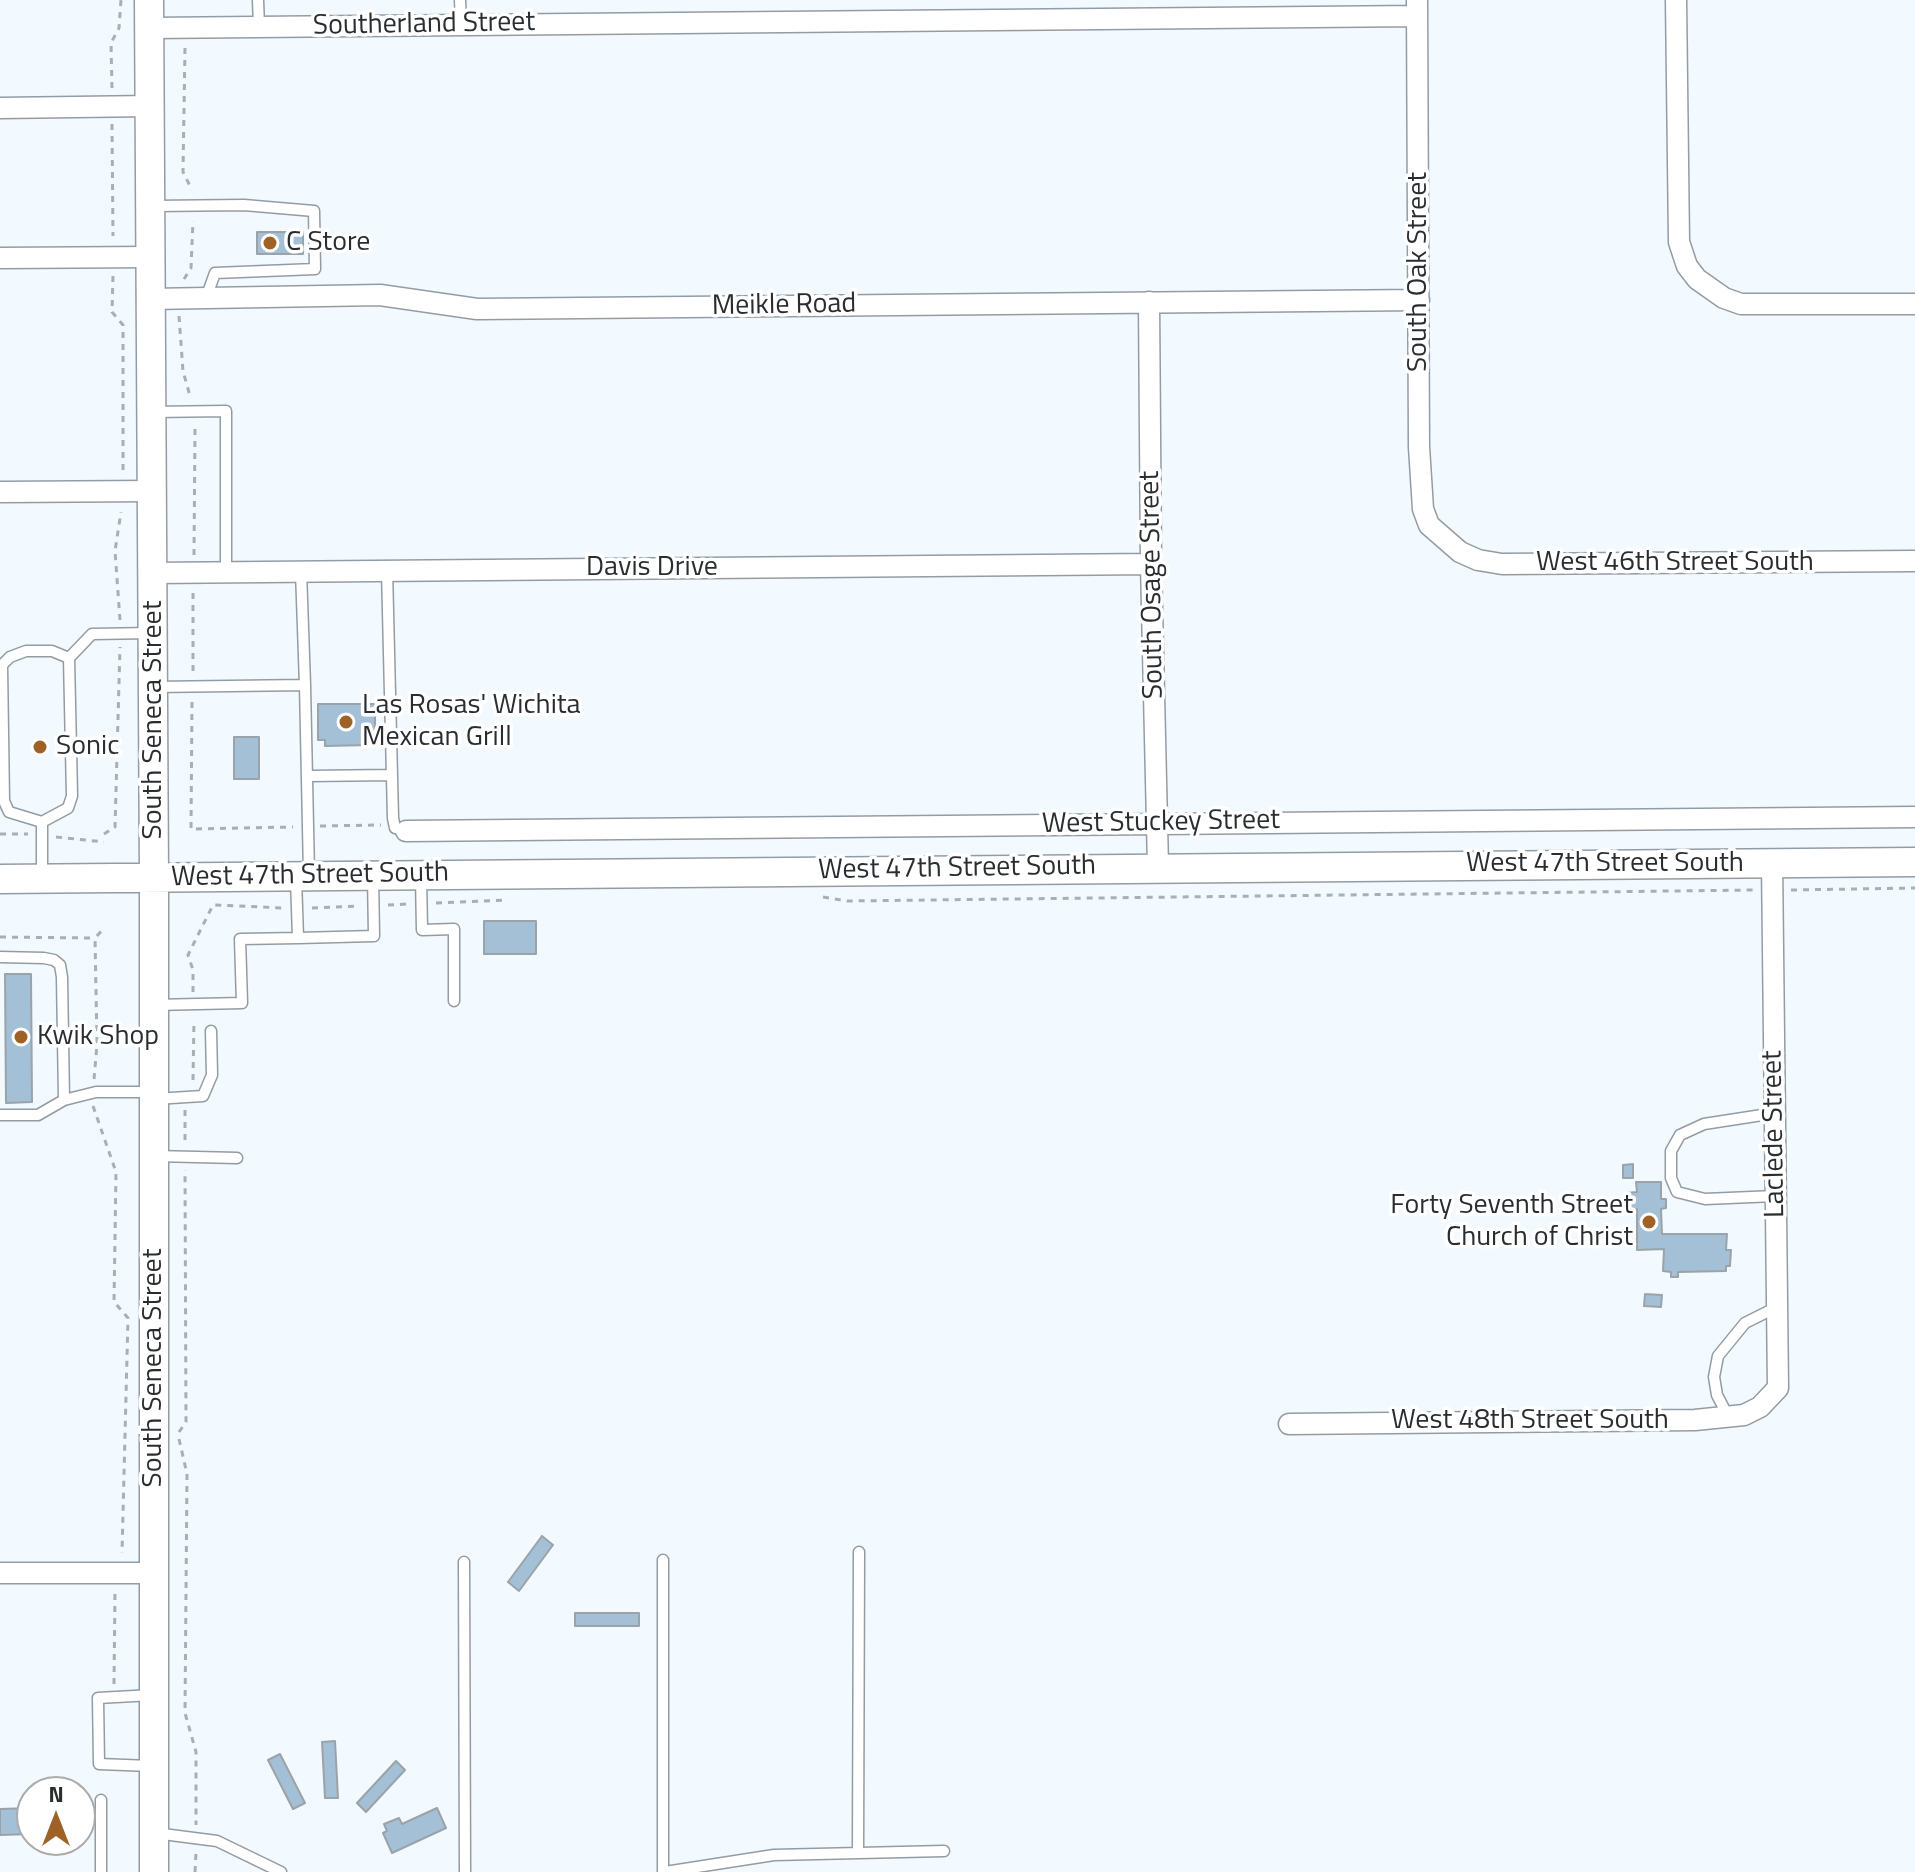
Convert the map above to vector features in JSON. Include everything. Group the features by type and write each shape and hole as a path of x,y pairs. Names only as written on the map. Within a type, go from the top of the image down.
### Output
{"street":[{"path":"1676,0 1679,242 1687,266 1697,279 1710,291 1741,304 1915,304"},
{"name":"Southerland Street","path":"150,14 259,27 1417,8"},
{"name":"South Oak Street","path":"1417,8 1421,490 1429,525 1441,538"},
{"name":"South Seneca Street","path":"150,14 154,1872"},
{"path":"0,108 151,106"},
{"path":"0,258 150,257"},
{"name":"Meikle Road","path":"150,299 380,295 477,309 1419,300"},
{"name":"South Osage Street","path":"1149,302 1158,867"},
{"path":"0,492 152,491"},
{"name":"West 46th Street South","path":"1441,538 1478,560 1502,564 1915,561"},
{"name":"Davis Drive","path":"153,573 1151,564"},
{"name":"West Stuckey Street","path":"406,831 1915,817"},
{"name":"West 47th Street South","path":"0,879 1158,867 1772,876 1915,862"},
{"name":"Laclede Street","path":"1766,1401 1778,1388 1772,876"},
{"name":"West 48th Street South","path":"1289,1424 1695,1420 1744,1415 1766,1401"},
{"path":"0,1573 154,1573"}],"lane":[{"path":"258,0 259,27"},
{"path":"460,0 461,24"},
{"path":"150,206 244,205 314,211 315,269 215,273 206,298"},
{"path":"151,412 226,411 226,571"},
{"path":"387,570 394,825 398,830 406,831"},
{"path":"298,938 297,908 309,826 301,571"},
{"path":"69,658 52,651 26,651 10,657 2,665 4,801 9,812 42,822 68,808 72,796 69,658 92,634 153,633"},
{"path":"153,687 305,685"},
{"path":"308,776 392,775"},
{"path":"42,822 42,879"},
{"path":"153,1005 242,1003 240,939 374,936 373,875"},
{"path":"421,875 422,930 454,929 454,1001"},
{"path":"0,957 44,958 60,965 64,1100"},
{"path":"0,1115 38,1115 64,1100 93,1092 203,1096 212,1075 211,1031"},
{"path":"1775,1113 1704,1124 1680,1135 1671,1151 1671,1178 1677,1192 1705,1199 1775,1196"},
{"path":"153,1156 237,1158"},
{"path":"1728,1416 1717,1395 1714,1377 1718,1356 1745,1323 1777,1307"},
{"path":"858,1851 859,1552"},
{"path":"663,1560 664,1872 774,1855 944,1851"},
{"path":"464,1562 465,1872"},
{"path":"154,1695 98,1698 99,1764 154,1766"},
{"path":"101,1800 101,1872"},
{"path":"154,1833 217,1841 277,1871"}],"path":[{"path":"104,834 115,827 121,604 115,551 123,491 123,325 112,312 111,43 119,28 121,0"},
{"path":"191,829 382,825"},
{"path":"820,896 847,901 1772,876 1915,888"},
{"path":"195,1872 196,1752 185,1713 187,1474 178,1434 186,1422 185,1084 194,1079 193,970 188,955 213,905 297,908 509,900"},
{"path":"104,928 95,938 97,1044 92,1104 116,1172 114,1302 128,1318 122,1560 115,1588 114,1697"},
{"path":"0,937 95,938"}],"building":[{"path":"257,232 303,232 303,254 257,254"},
{"name":"Las Rosas' Wichita Mexican Grill","path":"318,704 375,704 375,740 370,740 370,745 325,746 325,740 318,740"},
{"path":"234,737 259,737 259,779 234,779"},
{"path":"484,921 536,921 536,954 484,954"},
{"path":"5,974 31,974 32,1102 6,1103"},
{"path":"1633,1164 1633,1178 1623,1178 1623,1165"},
{"name":"Forty Seventh Street Church of Christ","path":"1636,1182 1661,1182 1661,1199 1666,1199 1666,1208 1661,1209 1662,1234 1727,1234 1726,1250 1731,1250 1730,1266 1726,1266 1726,1271 1678,1272 1678,1277 1671,1277 1671,1272 1663,1271 1664,1249 1637,1250 1637,1209 1626,1210 1626,1193 1637,1192"},
{"path":"1645,1294 1662,1295 1661,1307 1644,1306"},
{"path":"542,1536 553,1545 519,1591 508,1582"},
{"path":"575,1613 639,1613 639,1626 575,1626"},
{"path":"335,1741 338,1798 325,1798 322,1742"},
{"path":"280,1754 305,1803 293,1809 268,1760"},
{"path":"396,1761 405,1770 366,1812 357,1803"},
{"path":"16,1808 16,1834 0,1835 0,1809"},
{"path":"437,1808 446,1828 392,1853 383,1833 387,1831 384,1824 399,1818 402,1824"}],"place":[{"name":"C Store","path":"270,243"},
{"name":"Las Rosas' Wichita Mexican Grill","path":"346,722"},
{"name":"Sonic","path":"40,747"},
{"name":"Kwik Shop","path":"21,1037"},
{"name":"Forty Seventh Street Church of Christ","path":"1649,1222"}]}
